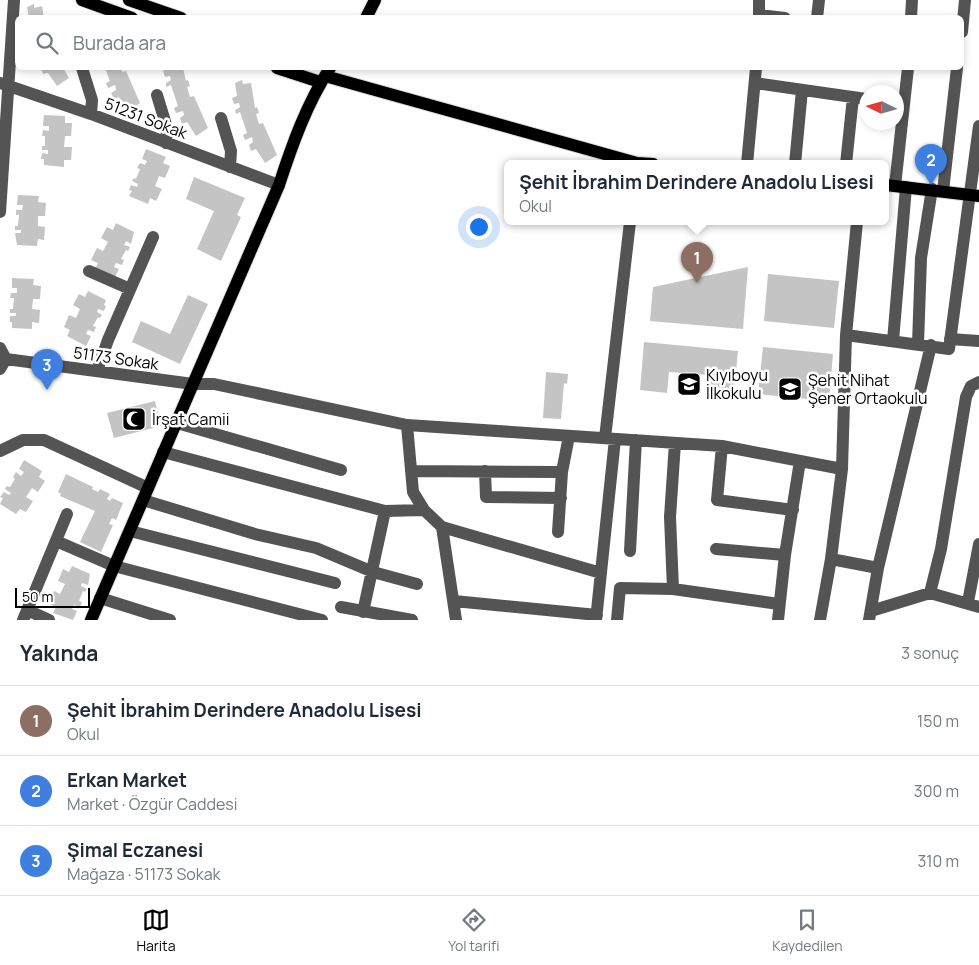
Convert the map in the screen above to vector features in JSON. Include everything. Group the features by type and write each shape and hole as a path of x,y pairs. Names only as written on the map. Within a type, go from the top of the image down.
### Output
{"main road":[{"path":"82,0 124,15"},
{"path":"129,0 172,15"},
{"path":"368,15 375,0"},
{"path":"301,70 325,72 627,160"},
{"path":"92,620 279,185 290,148 325,72"},
{"path":"895,186 975,195"}],"street":[{"path":"0,212 4,84 14,0"},
{"path":"759,0 759,15"},
{"path":"818,15 819,0"},
{"path":"911,15 912,0"},
{"path":"964,15 965,0"},
{"path":"83,70 92,100 91,114"},
{"path":"747,160 756,70"},
{"path":"904,85 908,70"},
{"path":"918,344 921,258 938,190 957,70"},
{"path":"756,83 859,98"},
{"name":"51231 Sokak","path":"4,84 91,114 279,185"},
{"path":"795,160 802,90"},
{"path":"156,95 167,128 166,143"},
{"path":"846,160 853,97"},
{"path":"221,118 231,151 230,167"},
{"path":"846,335 931,345 949,349 975,195 979,126"},
{"path":"893,341 895,186 898,130"},
{"path":"454,601 597,617 610,439 630,225"},
{"path":"820,620 831,560 842,469 846,335 857,225"},
{"path":"98,371 130,289 153,237"},
{"path":"89,271 130,289"},
{"path":"950,339 979,341"},
{"path":"870,616 878,568 931,345"},
{"name":"51173 Sokak","path":"2,359 193,384 214,384 407,425 722,446 842,469"},
{"path":"930,593 941,549 966,396 971,386 979,382"},
{"path":"176,423 341,470"},
{"path":"407,425 413,492 424,510 442,527 601,573"},
{"path":"558,532 562,472 568,436"},
{"path":"0,452 10,444 23,440 44,440 146,494 255,534 316,548 373,572 417,584"},
{"path":"630,551 636,440"},
{"path":"673,589 670,517 675,443"},
{"path":"722,446 718,500 794,510"},
{"path":"163,452 385,511 424,510"},
{"path":"778,620 785,555 794,510 800,461"},
{"path":"411,471 562,472"},
{"path":"485,471 486,497 561,498"},
{"path":"363,612 385,511"},
{"path":"49,620 25,615 67,514"},
{"path":"442,527 456,620"},
{"path":"130,531 335,583"},
{"path":"56,541 114,566 322,620"},
{"path":"870,616 930,593 973,604 979,544"},
{"path":"716,548 785,555"},
{"path":"831,560 878,568"},
{"path":"617,620 620,588 673,589 779,604"},
{"path":"100,598 170,620"},
{"path":"341,607 386,618 412,620"}],"building":[{"path":"34,4 34,8 42,6 44,15 28,15 27,7"},
{"path":"42,70 64,70 69,78 57,86 48,73 43,74"},
{"path":"106,70 126,71 140,103 128,111 119,97 114,99 111,93 116,90 115,85 108,88 106,83 110,81"},
{"path":"183,70 186,81 188,80 190,86 187,87 190,97 194,96 208,128 196,136 187,122 182,124 180,118 184,115 183,111 176,113 174,108 178,106 171,85 166,87 166,83 171,80 170,76 165,77 163,71"},
{"path":"242,80 243,84 251,83 255,108 257,107 259,113 256,114 259,124 263,123 277,155 265,163 256,149 251,151 249,145 253,142 252,137 245,140 243,135 247,133 240,112 236,114 235,110 240,107 239,103 234,104 232,98 237,96 235,83"},
{"path":"44,115 65,116 65,123 72,123 71,136 65,136 64,147 72,147 71,160 64,160 64,167 44,165 44,159 41,159 42,153 48,154 48,150 42,150 42,146 45,146 45,136 42,136 43,130 49,131 49,126 43,126"},
{"path":"146,149 166,157 163,163 170,166 165,178 159,176 155,186 162,189 156,201 150,198 148,204 129,196 132,191 129,190 131,185 137,187 138,184 132,181 134,178 136,179 140,169 137,168 140,163 145,165 147,161 142,159"},
{"path":"194,177 245,198 237,215 241,217 221,261 197,249 214,211 186,199"},
{"path":"18,195 39,196 38,202 46,203 45,216 38,216 38,226 45,227 44,240 38,239 37,246 17,245 15,233 21,233 21,230 15,230 15,226 18,226 19,215 16,215 16,210 22,210 23,205 17,205"},
{"path":"116,223 134,232 131,244 126,241 124,245 130,247 121,259 124,260 122,265 116,263 114,267 119,269 114,279 95,269 98,263 91,260 97,248 103,251 108,242 101,238 107,227 113,230"},
{"path":"748,267 743,329 650,321 653,287"},
{"path":"768,274 839,281 834,328 764,321"},
{"path":"12,278 34,279 33,285 41,286 40,299 33,299 32,309 40,310 39,323 32,322 32,329 12,328 10,316 16,316 16,313 10,313 10,309 13,309 14,298 10,298 11,293 17,293 17,288 12,288"},
{"path":"88,291 106,300 104,305 106,306 104,311 98,309 97,312 102,315 100,318 98,317 93,326 96,327 94,332 88,330 86,334 91,336 86,346 67,336 70,330 64,327 69,315 76,318 80,309 73,305 79,294 85,297"},
{"path":"188,295 208,304 180,364 132,342 141,321 170,334"},
{"path":"644,342 738,351 733,401 705,398 708,375 669,372 667,393 640,390"},
{"path":"763,347 833,354 829,401 758,394"},
{"path":"546,372 568,374 567,384 564,383 561,419 543,418"},
{"name":"İrşat Camii","path":"155,401 161,426 114,438 107,413"},
{"path":"24,460 42,471 39,477 45,481 38,492 32,488 26,497 33,501 26,512 20,509 16,514 0,504 3,498 0,497 4,492 9,495 11,493 5,489 7,486 10,487 15,479 13,477 16,472 21,476 24,472 19,469"},
{"path":"66,474 93,487 92,489 98,492 100,489 110,494 107,499 110,501 112,498 123,503 116,520 112,518 109,524 113,525 101,552 80,542 95,511 60,496 61,494 58,492"},
{"path":"72,566 90,574 88,585 82,583 81,586 87,589 85,592 83,591 79,601 82,602 80,607 74,605 72,609 77,611 73,620 53,613 56,607 49,604 54,591 60,594 65,584 58,581 63,569 69,572"}],"place":[{"name":"Erkan Market","path":"931,185"},
{"name":"Şehit İbrahim Derindere Anadolu Lisesi","path":"697,283"},
{"name":"Kıyıboyu İlkokulu","path":"689,384"},
{"name":"Şehit Nihat Şener Ortaokulu","path":"790,389"},
{"name":"Şimal Eczanesi","path":"47,390"},
{"name":"İrşat Camii","path":"134,419"}]}
